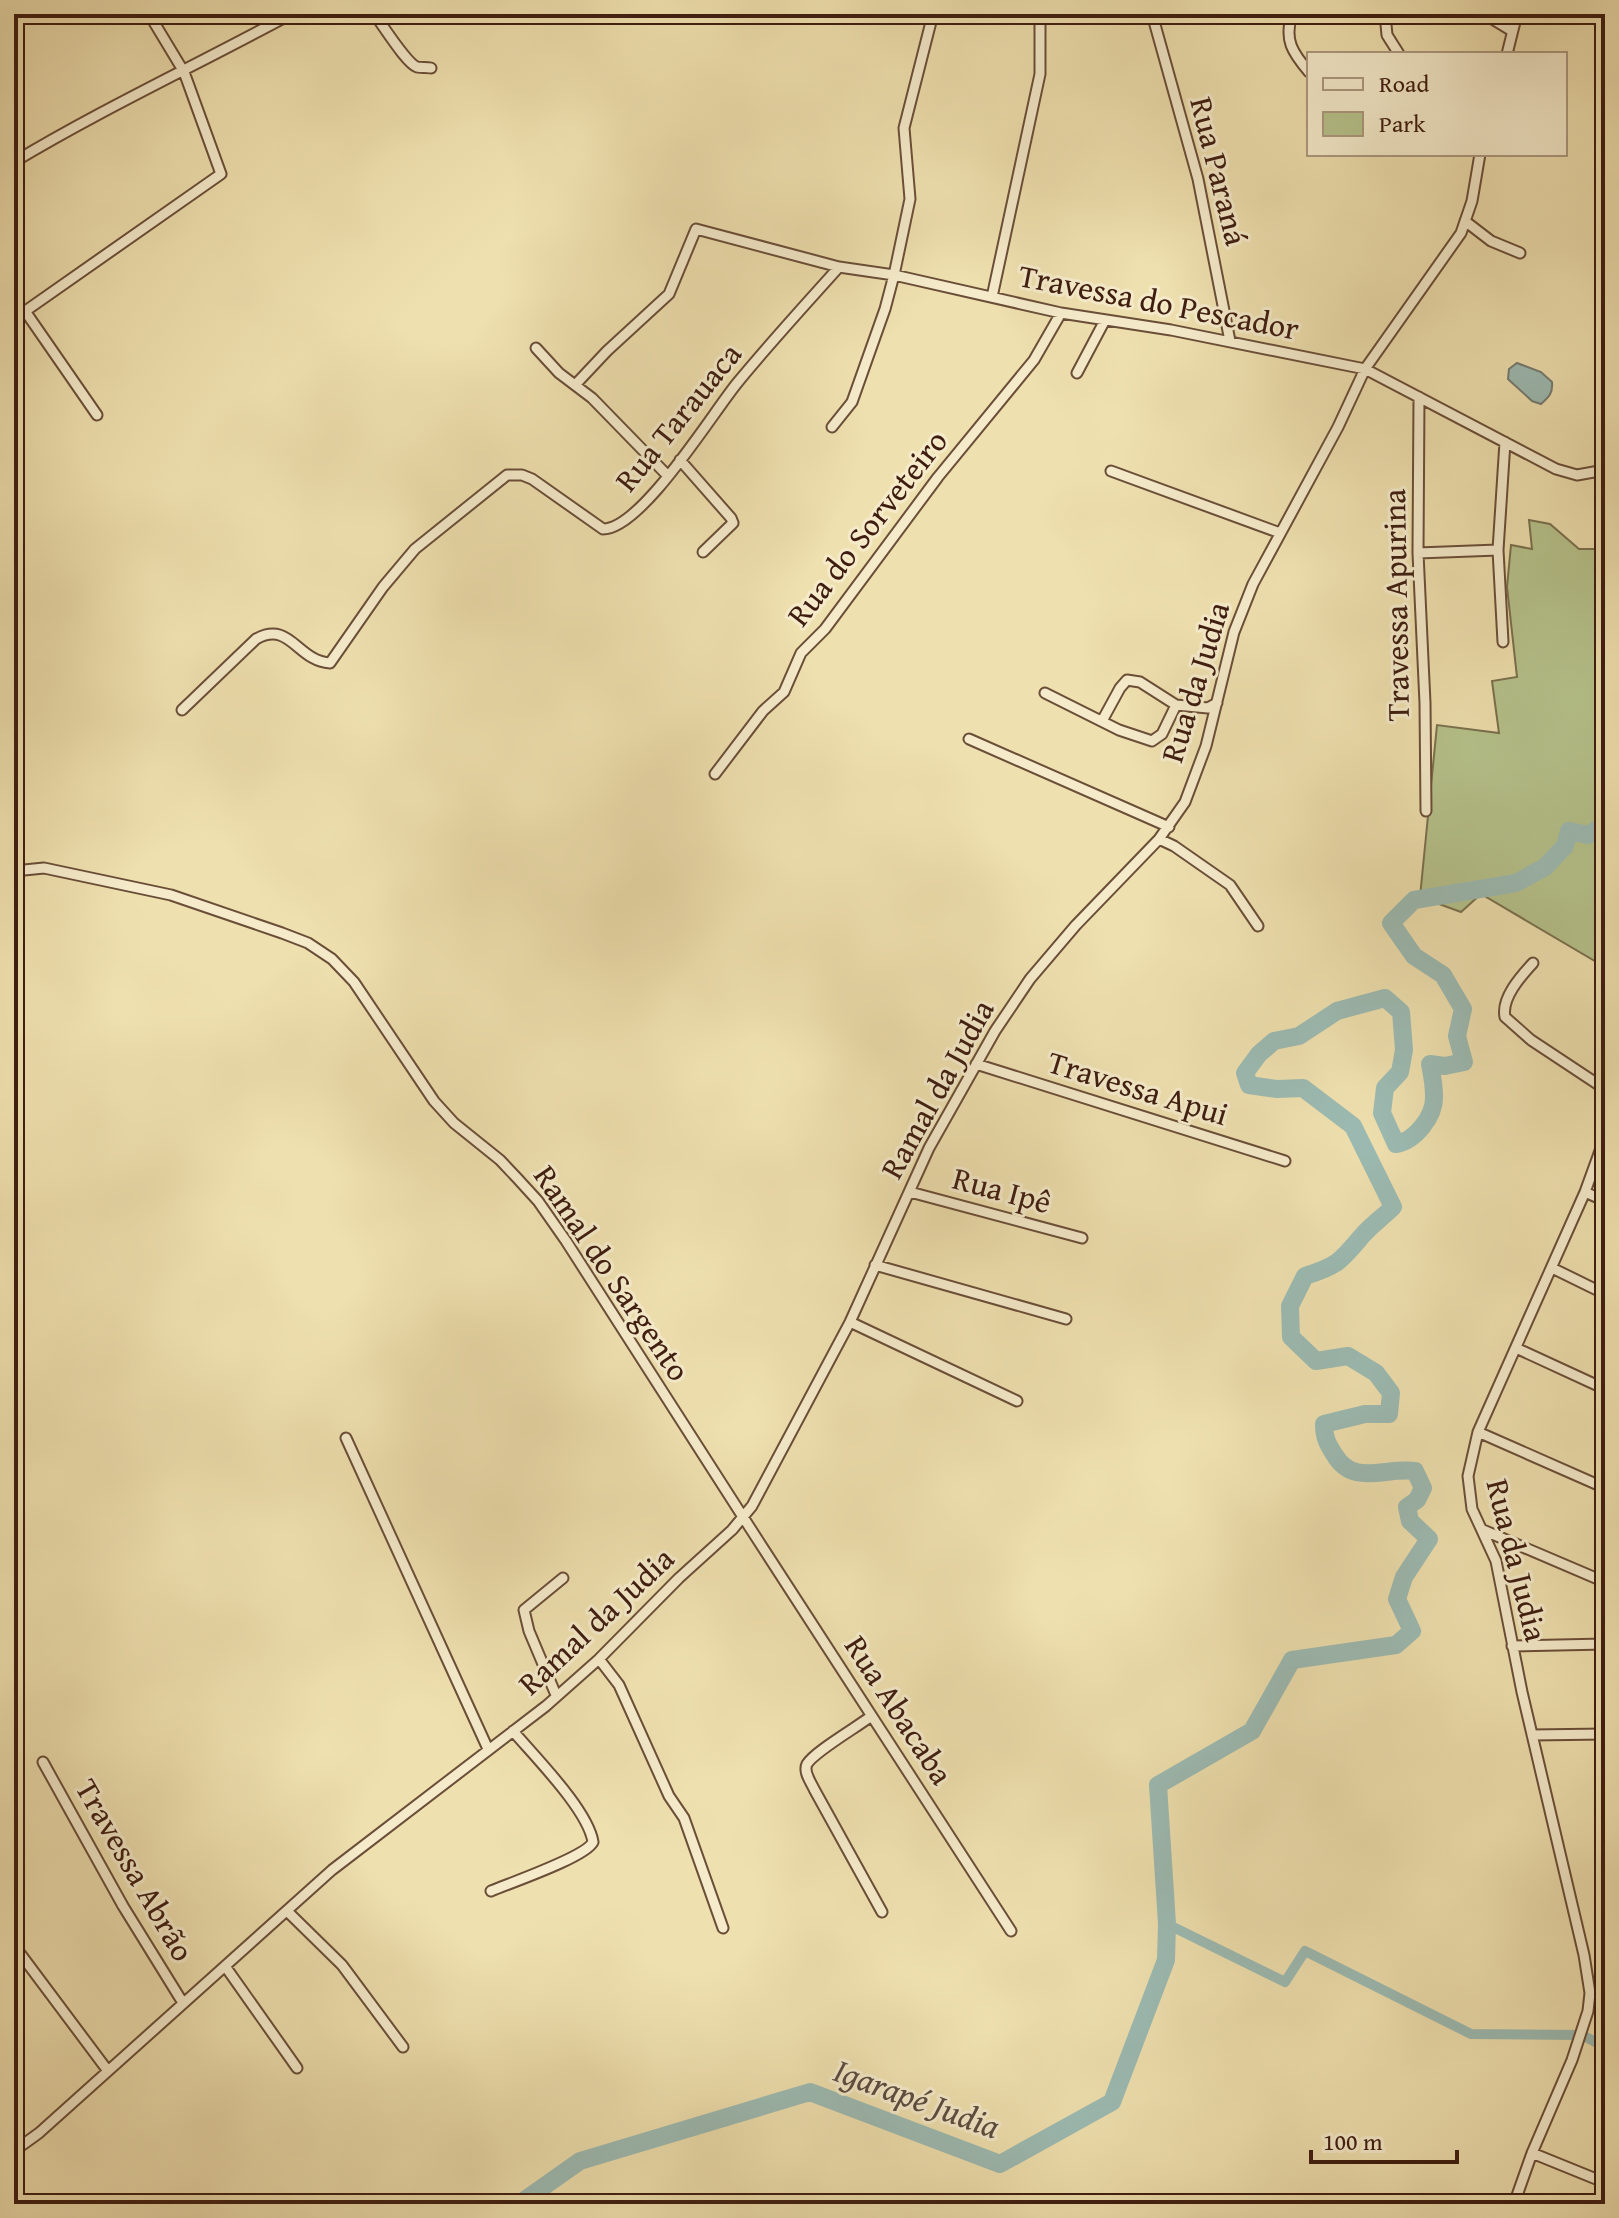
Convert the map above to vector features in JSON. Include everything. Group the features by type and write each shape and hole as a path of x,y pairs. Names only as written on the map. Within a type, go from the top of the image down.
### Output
{"street":[{"path":"14,319 221,174 184,72 149,14"},
{"path":"14,162 78,123 184,72 291,14"},
{"path":"374,14 402,55 416,67 431,68"},
{"path":"832,427 852,402 894,275 910,199 904,128 933,14"},
{"path":"992,297 1040,74 1040,14"},
{"name":"Rua Paraná","path":"1152,14 1198,179 1230,341"},
{"path":"1292,14 1288,28 1291,51 1307,70"},
{"path":"1385,14 1387,35 1398,52"},
{"path":"1484,14 1512,31"},
{"path":"1507,52 1517,14"},
{"name":"Rua da Judia","path":"1030,979 1076,925 1159,839 1185,802 1206,746 1234,632 1253,584 1338,427 1365,369 1441,265 1465,221 1477,177 1477,156"},
{"path":"1465,221 1491,241 1520,253"},
{"name":"Travessa do Pescador","path":"575,385 669,294 696,229 839,267 894,275 1104,322 1230,341 1365,369 1568,473 1605,470"},
{"name":"Rua Tarauaca","path":"182,710 256,639 266,634 273,632 282,636 308,655 330,663 401,564 450,519 507,475 532,479 603,529 609,529 630,517 668,476 734,386 839,267"},
{"path":"25,311 97,415"},
{"name":"Rua do Sorveteiro","path":"715,774 763,711 784,692 801,653 825,629 921,499 1034,360 1061,313"},
{"path":"1077,373 1104,322"},
{"path":"536,348 592,398 668,476"},
{"name":"Travessa Apurina","path":"1419,397 1418,553 1426,811"},
{"path":"1503,642 1498,550 1505,442"},
{"path":"680,460 733,523 703,552"},
{"path":"1111,471 1280,533"},
{"path":"1418,553 1498,550"},
{"path":"1102,721 1127,680 1140,682 1176,705 1208,708 1217,703"},
{"path":"1045,693 1152,741 1162,734 1176,705"},
{"path":"969,739 1169,827"},
{"path":"1159,839 1230,885 1258,926"},
{"name":"Ramal do Sargento","path":"14,871 44,868 171,895 295,938 332,959 354,982 434,1101 454,1123 500,1160 538,1201 742,1518"},
{"path":"1533,963 1507,1000 1505,1017 1531,1040 1605,1089"},
{"name":"Ramal da Judia","path":"14,2151 39,2133 332,1870 546,1706 599,1659 742,1518 771,1475 850,1322 929,1148 976,1064 1030,979"},
{"name":"Travessa Apui","path":"976,1064 1285,1161"},
{"name":"Rua da Judia","path":"1514,2204 1572,2060 1588,2011 1590,1993 1584,1955 1512,1646 1496,1561 1472,1509 1468,1476 1478,1432 1585,1192 1605,1137"},
{"name":"Rua Ipê","path":"910,1192 1082,1238"},
{"path":"1585,1192 1605,1201"},
{"path":"875,1265 1066,1319"},
{"path":"1552,1268 1605,1294"},
{"path":"850,1322 1017,1401"},
{"path":"1516,1348 1605,1389"},
{"path":"1478,1432 1605,1488"},
{"path":"346,1438 488,1749"},
{"name":"Rua Abacaba","path":"742,1518 810,1618 870,1717 1011,1931"},
{"path":"1482,1530 1605,1582"},
{"path":"556,1695 529,1631 524,1610 563,1578"},
{"path":"1512,1646 1605,1644"},
{"path":"599,1659 619,1685 669,1796 684,1818 723,1928"},
{"path":"870,1717 827,1747 806,1769 882,1912"},
{"path":"491,1891 592,1846 592,1835 575,1805 513,1731"},
{"path":"1532,1735 1605,1734"},
{"name":"Travessa Abrão","path":"43,1762 123,1906 183,2003"},
{"path":"288,1912 342,1965 403,2047"},
{"path":"16,1948 108,2071"},
{"path":"225,1966 297,2068"},
{"path":"1532,2153 1601,2181"}],"green space":[{"path":"1529,520 1550,524 1579,549 1605,549 1605,967 1481,894 1461,912 1420,897 1437,725 1499,733 1492,681 1517,677 1507,587 1511,545 1532,549"}],"water":[{"path":"1517,363 1541,372 1552,382 1550,394 1541,404 1532,401 1508,379 1509,369"}],"waterway":[{"name":"Igarapé Judia","path":"519,2204 580,2161 810,2092 1000,2164 1112,2102 1166,1960 1167,1924 1158,1785 1252,1731 1292,1660 1396,1645 1412,1631 1397,1599 1404,1577 1429,1539 1410,1521 1407,1507 1417,1500 1423,1488 1415,1471 1360,1473 1350,1470 1334,1454 1325,1436 1324,1424 1365,1414 1389,1414 1391,1393 1376,1373 1348,1356 1316,1361 1291,1337 1290,1306 1305,1276 1337,1262 1393,1207 1353,1126 1303,1088 1277,1089 1249,1085 1245,1073 1274,1041 1299,1036 1337,1011 1385,998 1401,1012 1404,1050 1400,1072 1385,1088 1382,1113 1396,1144 1410,1138 1431,1112 1434,1088 1430,1064 1445,1066 1464,1062 1457,1036 1463,1009 1443,975 1414,956 1391,923 1414,900 1516,883 1545,867 1565,846 1569,831 1588,835 1605,825"},
{"path":"1167,1924 1285,1982 1305,1951 1471,2034 1582,2035 1605,2047"}]}
